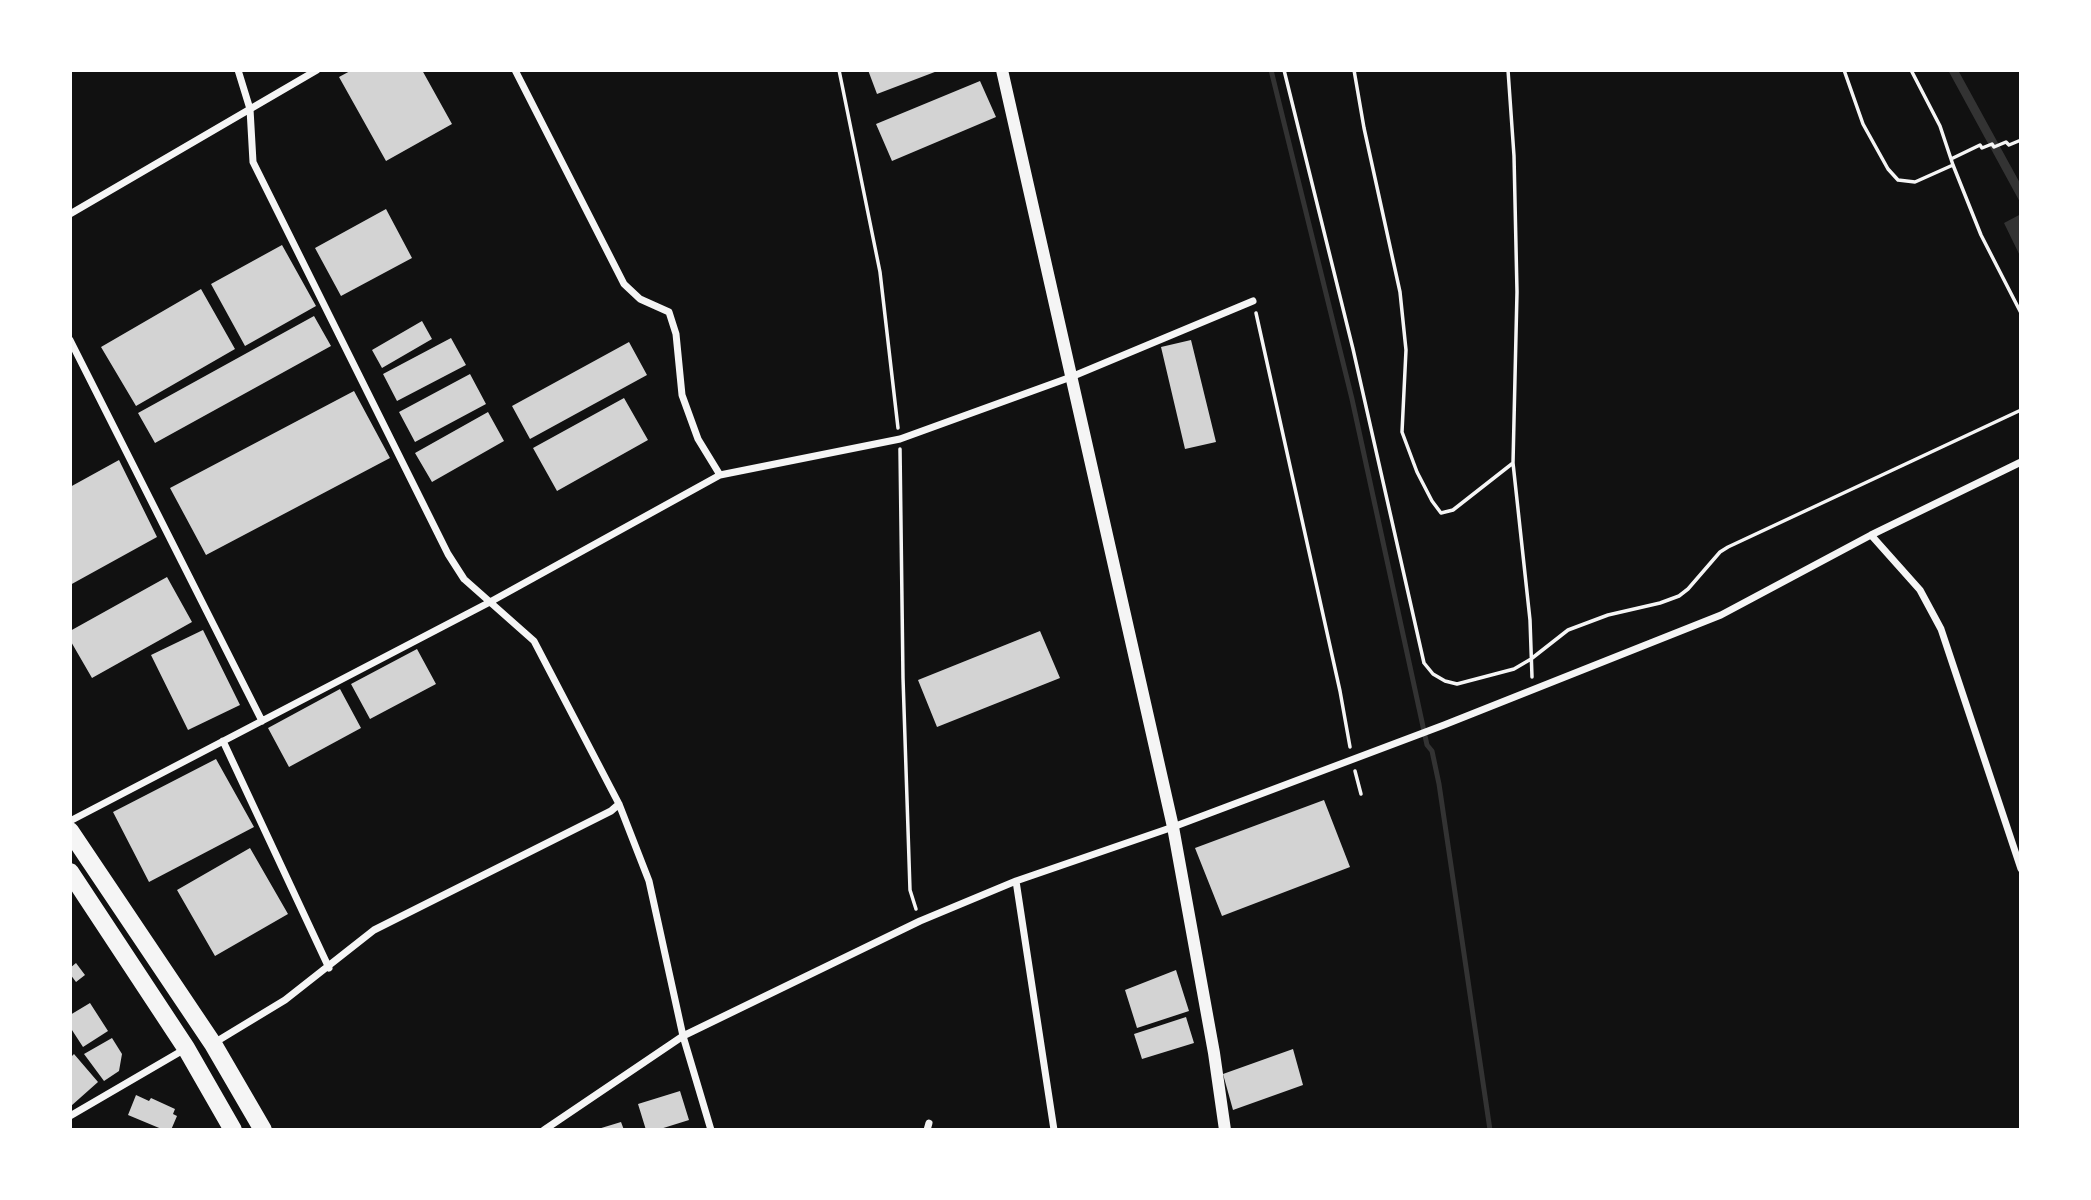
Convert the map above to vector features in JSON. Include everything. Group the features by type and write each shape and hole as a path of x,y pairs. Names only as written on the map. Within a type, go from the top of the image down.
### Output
{"highway":[{"path":"70,831 213,1044 263,1130"},
{"path":"70,872 186,1048 233,1130"}],"street":[{"path":"238,70 250,109 253,162 448,554 464,579 534,641 619,804 649,881 683,1036 711,1130"},
{"path":"70,214 317,70"},
{"path":"515,70 624,284 640,299 669,312 676,334 682,395 698,439 720,475"},
{"path":"1002,70 1173,827 1214,1053 1225,1130"},
{"path":"70,821 490,602 720,475 900,439 1071,377 1253,301"},
{"path":"70,340 262,721"},
{"path":"544,1130 683,1036 920,921 1016,881 1173,827 1431,730 1721,615 1871,535 2021,462"},
{"path":"1871,535 1920,590 1941,629 2021,869"},
{"path":"223,741 328,968"},
{"path":"213,1044 285,1000 374,930 611,811 619,804"},
{"path":"1016,881 1054,1130"},
{"path":"70,1115 186,1048"}],"path":[{"path":"839,70 880,272 900,439 902,665 910,890 920,921"},
{"path":"1283,70 1353,349 1424,663 1433,674 1445,681 1457,684 1514,669 1568,630 1608,615 1679,596 1720,552 1728,547 2021,410"},
{"path":"1354,70 1400,292 1406,350 1402,432 1417,472 1441,513 1453,510 1513,463"},
{"path":"1508,70 1514,156 1517,292 1513,463 1530,620 1532,690"},
{"path":"1844,70 1863,124 1888,169 1898,180 1916,182 1953,165"},
{"path":"1911,70 1940,126 1981,235 2021,313"},
{"path":"1951,159 1980,145 1983,148 1992,144 1994,147 2021,140"},
{"path":"1253,301 1361,794"}],"shaded area":[{"path":"1948,70 1958,70 2021,185 2021,204"},
{"path":"2021,214 2021,258 2004,223"}],"building":[{"path":"352,70 422,70 452,124 386,161 339,77"},
{"path":"868,70 940,70 877,94"},
{"path":"980,81 996,117 892,161 876,124"},
{"path":"386,209 412,258 341,296 315,248"},
{"path":"282,245 316,306 245,346 211,284"},
{"path":"201,289 235,349 136,406 101,347"},
{"path":"314,316 331,346 155,443 138,413"},
{"path":"422,321 432,339 382,368 372,350"},
{"path":"451,338 466,365 397,401 383,374"},
{"path":"1191,340 1216,442 1185,449 1161,347"},
{"path":"629,342 647,375 530,439 512,406"},
{"path":"470,374 486,404 415,442 399,412"},
{"path":"354,391 390,458 206,555 170,488"},
{"path":"624,398 648,440 557,491 533,448"},
{"path":"488,412 504,441 432,482 415,453"},
{"path":"119,460 157,537 70,585 70,487"},
{"path":"167,577 192,622 92,678 70,640 70,631"},
{"path":"203,630 240,705 188,730 151,655"},
{"path":"1040,631 1060,678 937,727 918,680"},
{"path":"417,649 436,684 370,719 351,684"},
{"path":"340,689 361,728 289,767 268,728"},
{"path":"216,759 254,827 149,882 113,812"},
{"path":"1324,800 1350,867 1222,916 1195,848"},
{"path":"250,848 288,914 215,956 177,890"},
{"path":"76,963 85,975 76,982 70,974 70,968"},
{"path":"1176,970 1189,1011 1137,1028 1125,990"},
{"path":"90,1003 108,1031 83,1047 70,1027 70,1015"},
{"path":"1186,1017 1194,1043 1142,1059 1134,1034"},
{"path":"112,1038 122,1054 119,1071 104,1081 84,1054"},
{"path":"1293,1049 1303,1085 1233,1110 1223,1074"},
{"path":"74,1054 98,1082 71,1106 70,1058"},
{"path":"680,1091 689,1120 657,1130 646,1130 638,1104"},
{"path":"136,1095 149,1101 151,1098 175,1109 173,1114 177,1116 171,1130 164,1130 128,1115"},
{"path":"621,1122 624,1130 598,1130 598,1129"}],"waterway":[{"path":"1271,70 1352,399 1427,745 1432,751 1439,784 1490,1130"}]}
